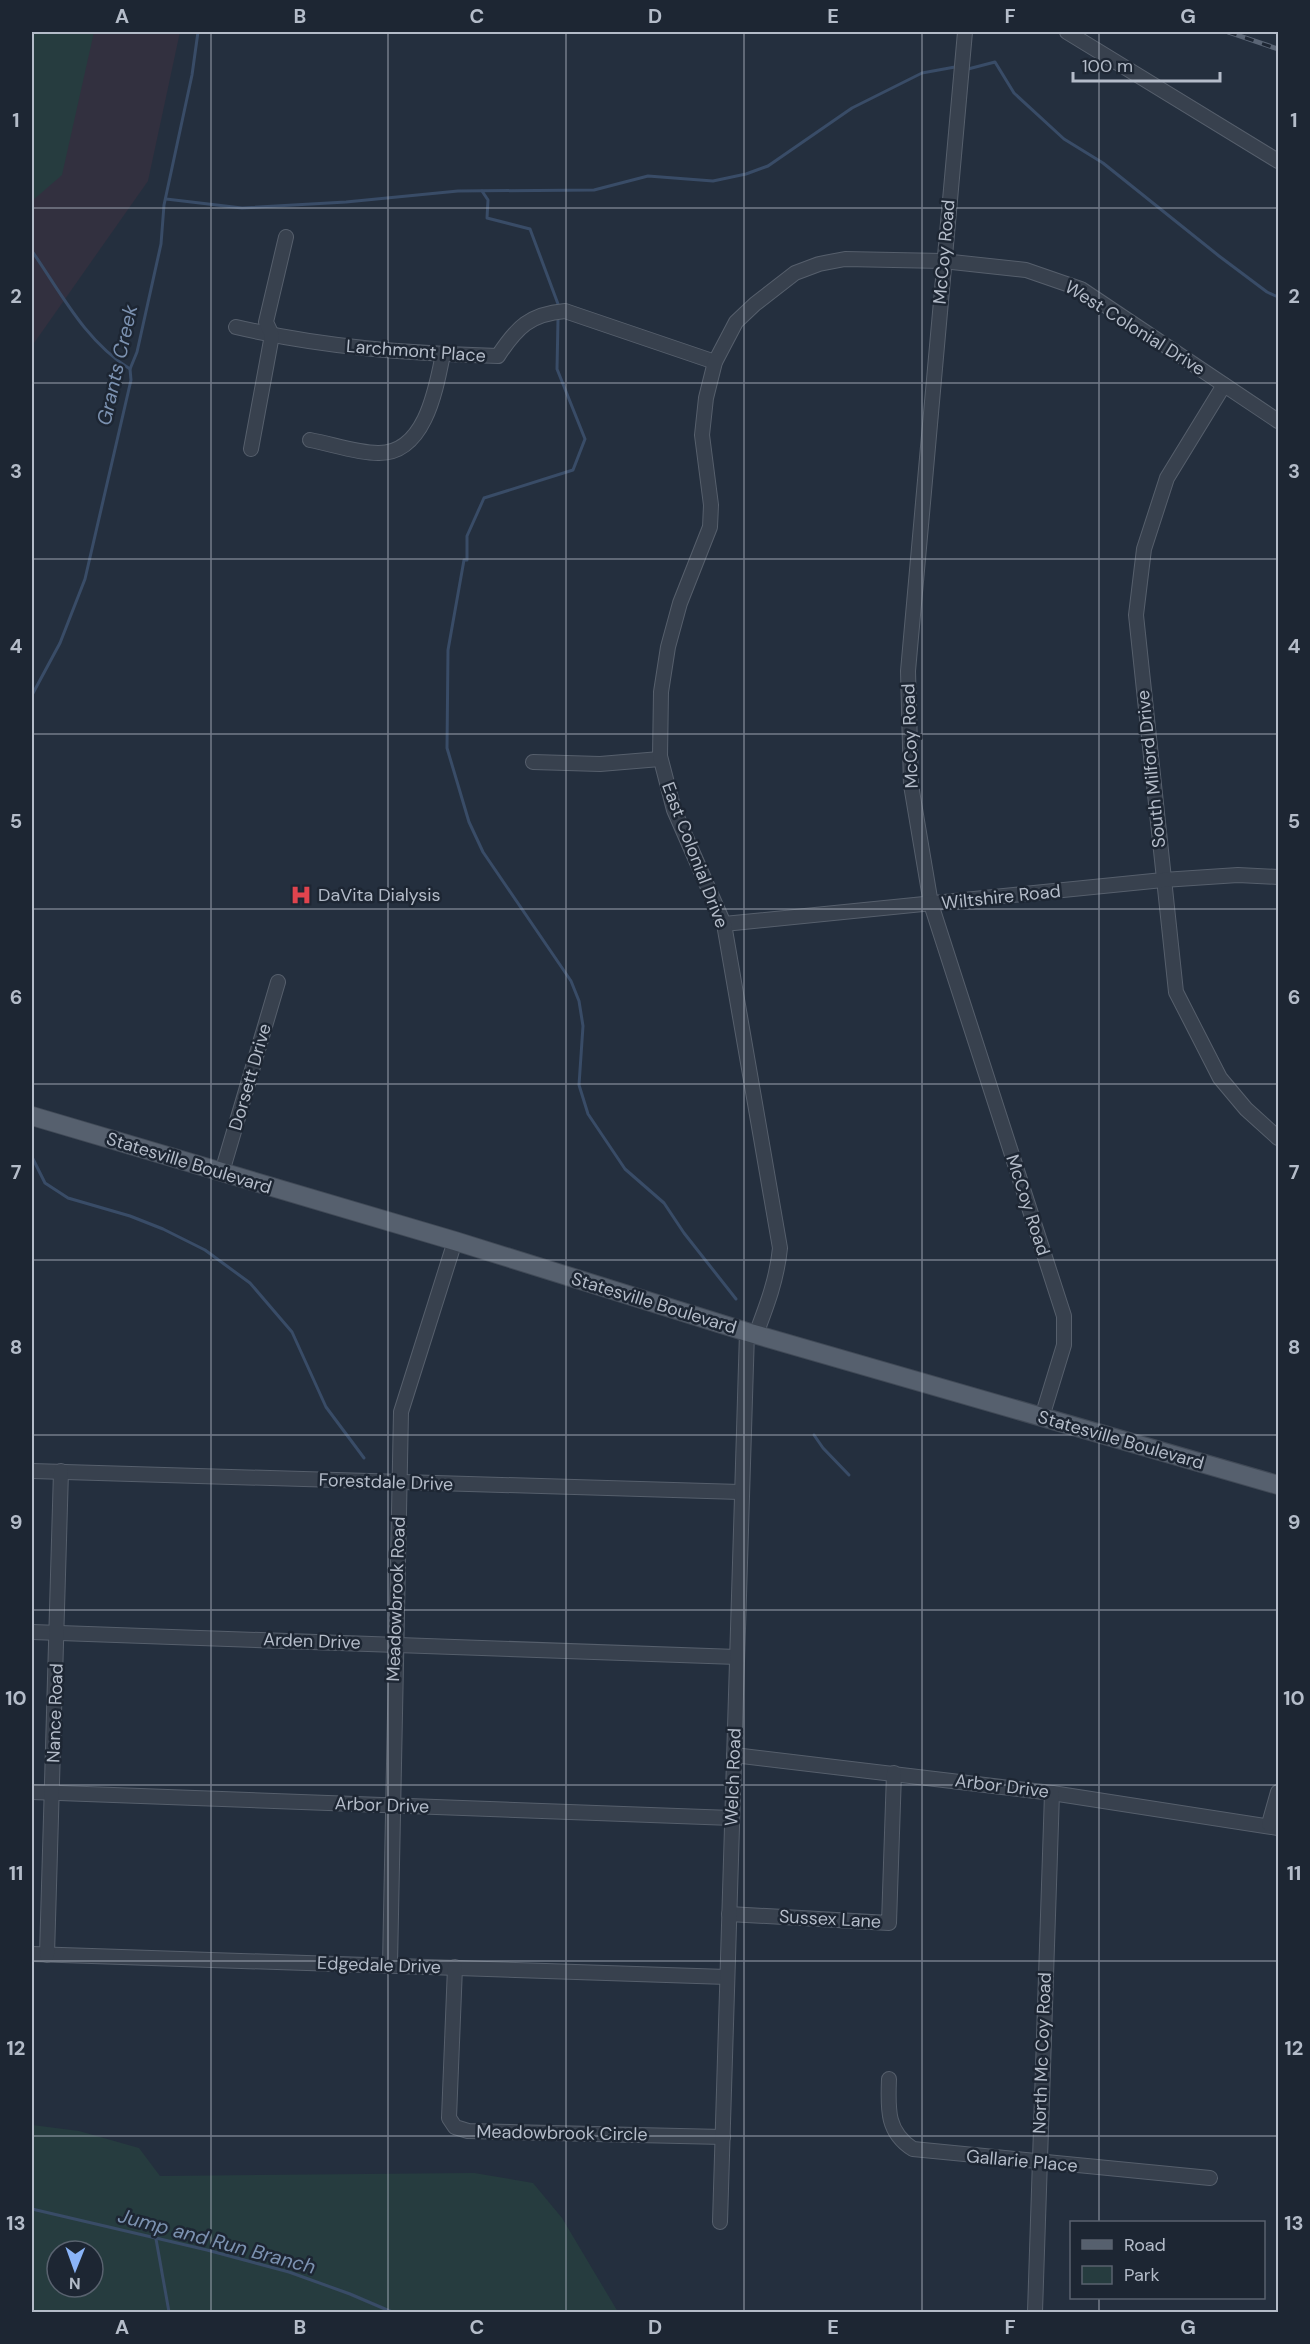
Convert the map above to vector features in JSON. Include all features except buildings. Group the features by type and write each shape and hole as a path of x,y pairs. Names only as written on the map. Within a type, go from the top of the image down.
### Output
{"main road":[{"name":"Statesville Boulevard","path":"32,1116 455,1241 752,1333 1278,1485"}],"street":[{"name":"McCoy Road","path":"965,32 908,672 910,785 931,904 1064,1316 1064,1344 1042,1417"},
{"path":"1067,32 1278,161"},
{"path":"251,449 272,335 266,322 286,237"},
{"name":"East Colonial Drive","path":"752,1333 770,1300 778,1269 780,1248 724,924 674,810 660,759 662,692 668,647 680,603 710,527 711,505 702,435 706,398 715,362 736,322 795,273 819,264 844,259 943,261"},
{"name":"West Colonial Drive","path":"943,261 1026,270 1080,289 1278,421"},
{"name":"Larchmont Place","path":"236,327 272,335 389,352 498,356 515,330 547,313 565,311 715,362"},
{"path":"310,440 380,453 407,442 419,430 437,384 443,354"},
{"name":"South Milford Drive","path":"1224,386 1167,478 1152,520 1139,584 1136,615 1176,992 1220,1078 1246,1109 1278,1138"},
{"path":"533,762 600,764 660,759"},
{"name":"Wiltshire Road","path":"724,924 1163,880 1238,875 1278,877"},
{"name":"Dorsett Drive","path":"222,1173 278,982"},
{"name":"Meadowbrook Road","path":"390,1965 394,1643 401,1412 455,1241"},
{"name":"Welch Road","path":"720,2222 740,1492 752,1333"},
{"name":"Forestdale Drive","path":"32,1470 740,1492"},
{"name":"Nance Road","path":"46,1955 61,1471"},
{"name":"Arden Drive","path":"32,1632 394,1643 737,1657"},
{"name":"Arbor Drive","path":"734,1755 1052,1793 1274,1826"},
{"name":"Sussex Lane","path":"729,1914 889,1923 894,1773"},
{"name":"Arbor Drive","path":"32,1792 732,1818"},
{"path":"1274,1826 1278,1792"},
{"name":"North Mc Coy Road","path":"1035,2313 1038,2162 1052,1793"},
{"name":"Edgedale Drive","path":"32,1954 727,1977"},
{"name":"Meadowbrook Circle","path":"455,1967 449,2118 455,2127 468,2131 723,2137"},
{"name":"Gallarie Place","path":"888,2079 888,2114 893,2131 902,2142 913,2149 1210,2178"}],"shaded area":[{"path":"32,32 180,32 148,181 32,346"}],"green space":[{"path":"32,32 94,32 62,175 32,201"},
{"path":"32,2125 79,2131 139,2148 160,2176 474,2173 533,2183 562,2218 618,2312 32,2312"}],"waterway":[{"name":"Grants Creek","path":"32,695 60,643 85,579 131,380 130,369 137,352 161,244 164,205 192,75 198,32"},
{"path":"968,69 995,62 1014,93 1064,139 1103,163 1219,256 1267,292 1278,297"},
{"path":"166,199 242,208 346,202 458,191 594,190 648,176 713,181 746,174 768,166 852,108 922,73 955,67"},
{"path":"482,191 488,200 487,218 530,229 558,304"},
{"path":"32,251 87,330 114,358 130,369"},
{"path":"558,320 557,369 585,439 573,470 484,498 467,536 467,560 464,560 448,650 447,748 469,822 483,852 571,981 579,1001 583,1026 579,1085 588,1114 625,1169 664,1203 684,1233 736,1299"},
{"path":"32,1157 45,1183 68,1198 130,1216 163,1229 205,1250 250,1283 292,1332 326,1407 364,1458"},
{"path":"814,1435 849,1475"},
{"name":"Jump and Run Branch","path":"32,2209 207,2250 289,2272 392,2312"},
{"path":"156,2239 169,2312"}],"railway":[{"path":"1228,32 1278,49"}],"place":[{"name":"DaVita Dialysis","path":"301,895"}]}
